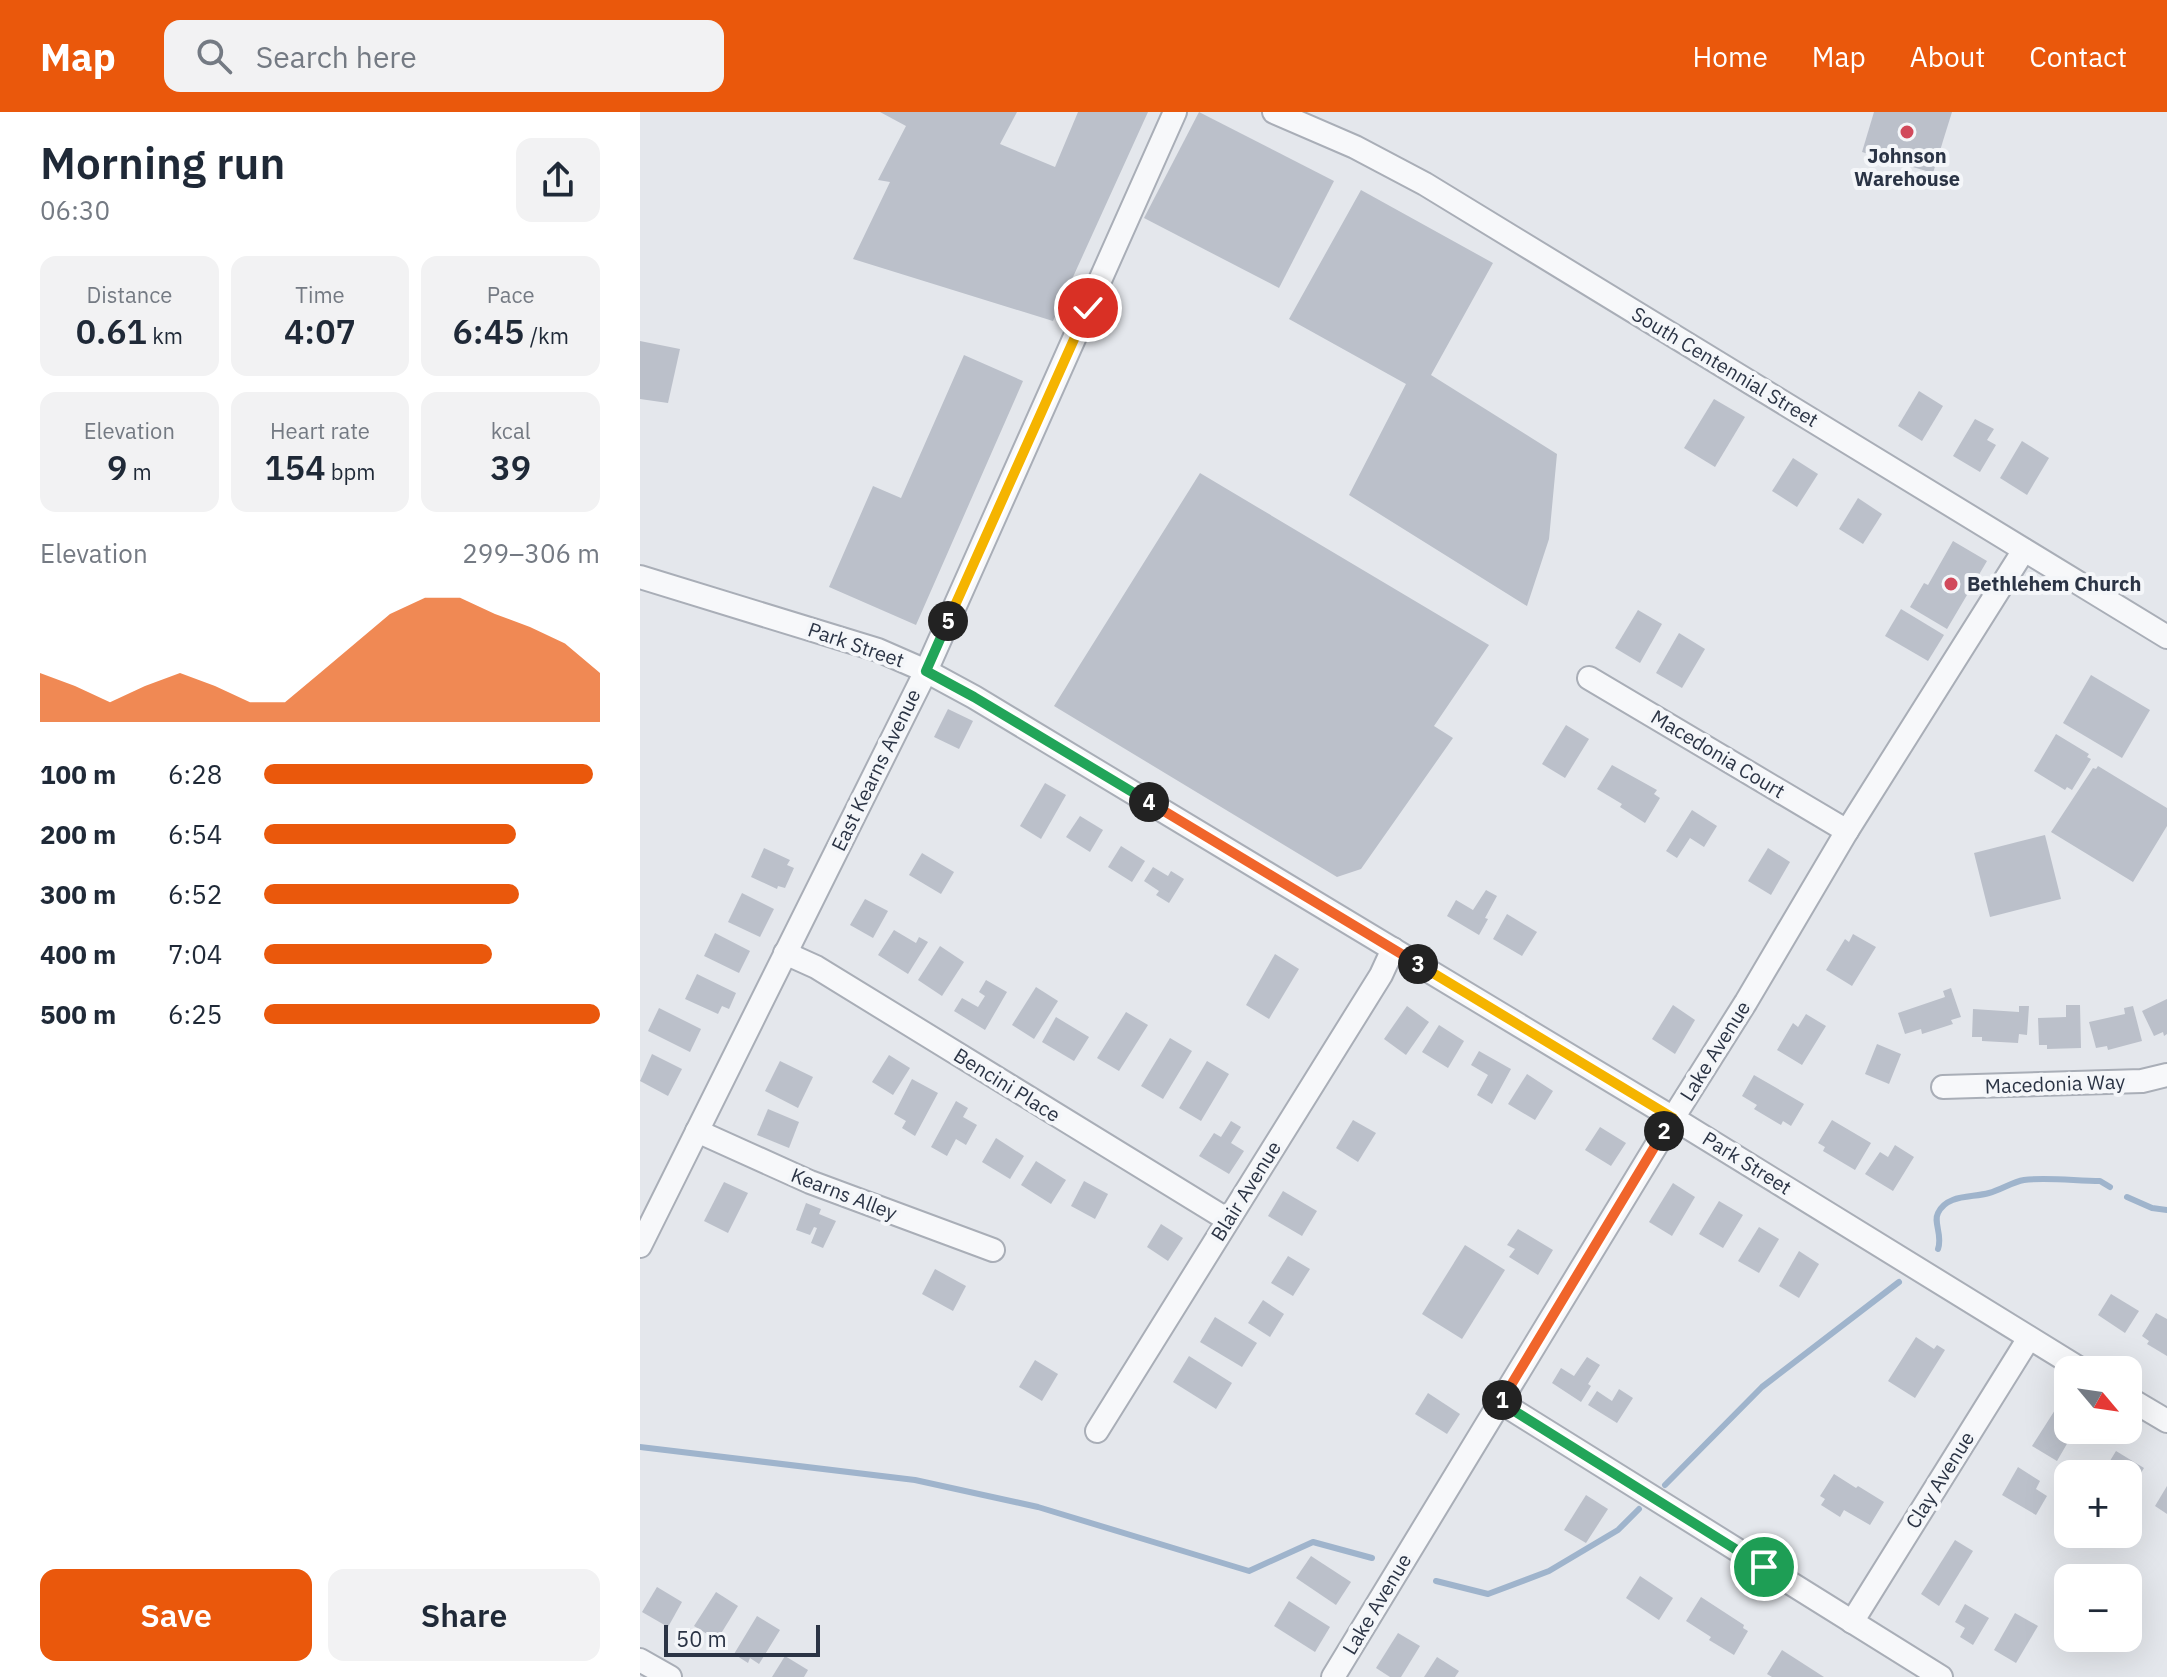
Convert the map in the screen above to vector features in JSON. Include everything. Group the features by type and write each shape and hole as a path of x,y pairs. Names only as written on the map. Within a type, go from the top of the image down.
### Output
{"street":[{"name":"East Kearns Avenue","path":"640,1246 926,671 1175,112"},
{"name":"South Centennial Street","path":"1274,112 1355,147 1425,184 2167,637"},
{"name":"Lake Avenue","path":"1333,1677 1746,1002 1847,831 2024,550"},
{"name":"Park Street","path":"640,577 878,650 974,697 1673,1118 2059,1356"},
{"name":"Macedonia Court","path":"1589,678 1847,831"},
{"name":"Blair Avenue","path":"1097,1431 1381,975 1393,949"},
{"name":"Bencini Place","path":"785,953 816,967 1228,1220"},
{"name":"Macedonia Way","path":"1943,1087 2142,1081 2167,1075"},
{"name":"Kearns Alley","path":"697,1131 810,1182 993,1250"},
{"name":"Clay Avenue","path":"1852,1622 2029,1338"},
{"path":"1500,1402 1941,1677"},
{"path":"2142,1406 2167,1421"},
{"path":"640,1660 670,1677"}],"building":[{"path":"880,112 1017,112 1000,144 1055,167 1078,112 1148,112 1053,321 853,259 890,182 878,180 906,126"},
{"path":"1199,112 1334,181 1279,288 1144,218"},
{"name":"Johnson Warehouse","path":"1874,112 1952,112 1933,173 1862,152"},
{"path":"1361,190 1493,263 1431,375 1557,454 1549,539 1527,606 1349,495 1406,384 1289,319"},
{"path":"640,341 680,349 668,403 640,399"},
{"path":"964,355 1023,381 916,625 829,587 873,486 901,498"},
{"path":"1919,391 1943,406 1922,441 1898,426"},
{"path":"1714,399 1745,417 1715,467 1684,448"},
{"path":"1975,419 1994,429 1987,440 1996,445 1980,472 1953,456"},
{"path":"2022,441 2049,458 2027,495 2000,478"},
{"path":"1793,458 1818,474 1797,507 1772,491"},
{"path":"1200,473 1489,645 1434,726 1453,738 1361,869 1337,877 1054,706"},
{"path":"1858,498 1882,514 1863,544 1839,529"},
{"name":"Bethlehem Church","path":"1953,541 1987,561 1947,629 1910,607 1924,583 1928,585"},
{"path":"1901,609 1944,635 1928,661 1885,636"},
{"path":"1638,610 1662,624 1640,663 1615,648"},
{"path":"1679,633 1705,649 1682,688 1656,673"},
{"path":"2091,675 2150,710 2122,758 2063,723"},
{"path":"948,709 973,721 959,749 934,737"},
{"path":"1566,725 1589,739 1565,778 1542,764"},
{"path":"2056,734 2089,754 2087,757 2091,759 2072,790 2067,787 2065,790 2034,771"},
{"path":"1612,765 1657,790 1654,794 1660,798 1645,823 1597,789"},
{"path":"2098,766 2167,808 2167,826 2133,882 2051,832 2093,768"},
{"path":"1045,783 1066,795 1041,839 1020,826"},
{"path":"1692,810 1717,826 1704,847 1690,838 1677,858 1666,851"},
{"path":"1080,816 1103,830 1090,852 1066,837"},
{"path":"2045,835 2061,899 1990,917 1974,853"},
{"path":"1121,846 1145,861 1132,882 1108,867"},
{"path":"764,848 790,860 787,865 794,868 785,888 778,886 777,889 751,877"},
{"path":"1768,848 1790,862 1771,895 1748,881"},
{"path":"922,853 954,872 941,894 909,875"},
{"path":"1153,867 1168,876 1171,871 1184,879 1169,903 1156,895 1159,891 1144,881"},
{"path":"1486,890 1497,896 1479,935 1447,916 1456,900 1473,910"},
{"path":"742,893 774,909 760,937 728,922"},
{"path":"865,899 888,911 873,938 850,925"},
{"path":"1507,914 1537,932 1522,956 1493,939"},
{"path":"894,930 916,943 919,937 928,942 908,974 878,955"},
{"path":"715,933 750,951 739,973 704,956"},
{"path":"1853,934 1876,947 1852,986 1826,970 1845,939 1849,942"},
{"path":"940,946 964,962 942,996 918,980"},
{"path":"1275,954 1299,969 1269,1019 1246,1005"},
{"path":"697,974 736,993 729,1009 722,1006 718,1014 685,999"},
{"path":"986,980 1007,992 985,1030 954,1011 962,998 978,1007 985,996 979,992"},
{"path":"1036,987 1058,1001 1034,1039 1012,1025"},
{"path":"1951,988 1961,1017 1951,1020 1953,1024 1922,1034 1921,1029 1905,1034 1898,1013 1945,997 1943,991"},
{"path":"2167,999 2167,1034 2164,1036 2163,1032 2154,1036 2142,1011"},
{"path":"1673,1005 1695,1020 1675,1054 1652,1039"},
{"path":"2066,1005 2080,1005 2081,1048 2047,1049 2047,1045 2039,1045 2038,1018 2066,1017"},
{"path":"1407,1006 1429,1022 1406,1055 1384,1039"},
{"path":"2019,1006 2029,1006 2027,1035 2019,1034 2018,1043 1982,1041 1982,1037 1972,1037 1973,1009 2019,1012"},
{"path":"2133,1006 2142,1041 2108,1050 2107,1046 2096,1048 2089,1022 2125,1014 2124,1008"},
{"path":"659,1008 701,1029 690,1052 648,1031"},
{"path":"1126,1012 1148,1025 1119,1071 1097,1058"},
{"path":"1806,1014 1826,1026 1802,1065 1777,1050 1793,1023 1798,1027"},
{"path":"1056,1017 1089,1037 1074,1061 1042,1042"},
{"path":"1439,1025 1464,1041 1448,1068 1422,1052"},
{"path":"1170,1038 1192,1051 1163,1099 1141,1086"},
{"path":"1877,1044 1901,1054 1889,1084 1865,1074"},
{"path":"1479,1051 1511,1069 1492,1104 1477,1095 1488,1075 1471,1065"},
{"path":"652,1054 682,1069 668,1096 640,1081"},
{"path":"889,1055 910,1068 893,1095 872,1082"},
{"path":"780,1061 813,1077 798,1108 765,1091"},
{"path":"1207,1061 1229,1074 1201,1121 1179,1108"},
{"path":"1527,1074 1553,1091 1535,1120 1508,1104"},
{"path":"1754,1075 1804,1104 1791,1126 1783,1121 1781,1125 1754,1109 1757,1105 1742,1096"},
{"path":"912,1079 938,1093 915,1136 902,1128 906,1121 894,1114"},
{"path":"956,1101 968,1108 963,1117 977,1125 966,1145 956,1139 947,1156 931,1147"},
{"path":"768,1109 799,1122 789,1148 757,1135"},
{"path":"1353,1120 1376,1133 1358,1162 1336,1148"},
{"path":"1832,1120 1871,1143 1855,1170 1823,1151 1825,1147 1818,1143"},
{"path":"1231,1121 1241,1127 1231,1143 1244,1151 1229,1174 1199,1156 1214,1133 1221,1137"},
{"path":"1600,1127 1626,1143 1611,1166 1585,1150"},
{"path":"996,1138 1024,1156 1010,1179 982,1162"},
{"path":"1895,1145 1914,1157 1893,1191 1865,1174 1880,1152 1888,1157"},
{"path":"1036,1161 1066,1180 1051,1204 1021,1185"},
{"path":"1084,1181 1108,1194 1095,1219 1071,1206"},
{"path":"724,1182 748,1193 728,1233 704,1221"},
{"path":"1673,1183 1695,1197 1672,1236 1649,1222"},
{"path":"1283,1191 1317,1211 1302,1236 1268,1216"},
{"path":"1719,1201 1743,1215 1723,1248 1699,1234"},
{"path":"806,1203 821,1209 819,1214 836,1221 823,1248 811,1243 817,1228 814,1227 810,1235 796,1230"},
{"path":"1161,1224 1183,1238 1168,1261 1147,1247"},
{"path":"1759,1227 1779,1239 1759,1273 1738,1261"},
{"path":"1518,1229 1553,1250 1538,1275 1509,1257 1515,1249 1507,1245"},
{"path":"1465,1245 1505,1270 1462,1339 1422,1314"},
{"path":"1799,1251 1819,1264 1799,1298 1779,1286"},
{"path":"1288,1256 1310,1269 1293,1296 1271,1283"},
{"path":"935,1269 966,1286 953,1311 922,1294"},
{"path":"2111,1294 2139,1311 2125,1333 2098,1315"},
{"path":"1263,1300 1284,1314 1270,1337 1248,1323"},
{"path":"2156,1313 2167,1319 2167,1356 2147,1344 2149,1341 2142,1336"},
{"path":"1215,1317 1257,1343 1242,1367 1200,1342"},
{"path":"1916,1337 1934,1349 1937,1345 1945,1350 1915,1398 1888,1381"},
{"path":"1189,1356 1232,1383 1216,1409 1173,1382"},
{"path":"1587,1357 1600,1365 1581,1402 1552,1383 1561,1368 1574,1376"},
{"path":"1035,1360 1058,1374 1042,1401 1019,1387"},
{"path":"1619,1389 1633,1398 1617,1423 1588,1405 1597,1391 1612,1401"},
{"path":"1428,1393 1460,1414 1447,1434 1415,1414"},
{"path":"2054,1412 2054,1444 2067,1444 2058,1460 2032,1446"},
{"path":"2116,1451 2131,1460 2111,1460"},
{"path":"2018,1467 2040,1481 2036,1489 2047,1496 2036,1515 2002,1495"},
{"path":"1834,1474 1884,1502 1870,1525 1844,1510 1840,1517 1821,1505 1825,1499 1820,1496"},
{"path":"2167,1486 2167,1514 2155,1506"},
{"path":"1586,1495 1608,1509 1586,1543 1564,1530"},
{"path":"1955,1540 1973,1551 1939,1606 1921,1594"},
{"path":"1311,1556 1351,1582 1336,1605 1296,1578"},
{"path":"1640,1576 1673,1598 1659,1620 1626,1598"},
{"path":"657,1587 682,1602 668,1627 642,1612"},
{"path":"716,1592 738,1606 717,1640 694,1626"},
{"path":"1701,1597 1744,1625 1743,1628 1748,1631 1734,1655 1686,1621"},
{"path":"1289,1601 1330,1627 1315,1652 1274,1626"},
{"path":"1965,1604 1989,1618 1973,1645 1960,1637 1965,1628 1955,1622"},
{"path":"2015,1613 2038,1626 2016,1663 1994,1650"},
{"path":"757,1616 780,1630 759,1664 750,1658 748,1663 734,1654"},
{"path":"1398,1633 1420,1646 1401,1677 1390,1677 1376,1668"},
{"path":"1782,1650 1824,1677 1772,1677 1767,1674"},
{"path":"785,1656 808,1670 804,1677 772,1677"},
{"path":"1437,1657 1459,1671 1455,1677 1424,1677"}],"waterway":[{"path":"1938,1249 1938,1213 1954,1200 2033,1179 2100,1181 2110,1187"},
{"path":"2127,1197 2152,1208 2167,1210"},
{"path":"1665,1485 1762,1387 1899,1282"},
{"path":"640,1447 915,1480 1038,1507 1249,1571 1313,1542 1372,1558"},
{"path":"1436,1581 1488,1594 1549,1571 1618,1530 1639,1509"}],"place":[{"name":"Johnson Warehouse","path":"1907,132"},
{"name":"Bethlehem Church","path":"1951,584"}],"route":[{"path":"1088,308 926,671 1673,1118 1500,1402 1764,1567"}]}
